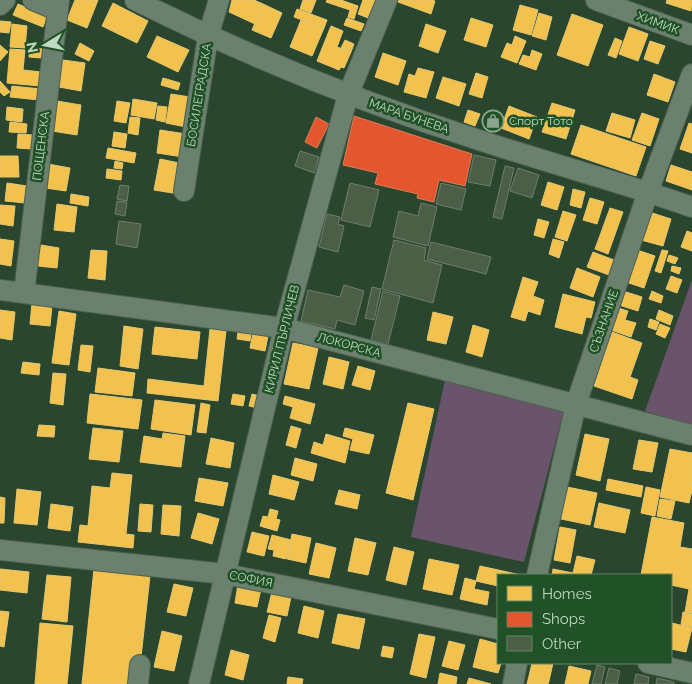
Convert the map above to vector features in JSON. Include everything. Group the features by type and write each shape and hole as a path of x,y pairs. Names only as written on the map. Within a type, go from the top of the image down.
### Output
{"street":[{"path":"0,5 5,0"},
{"path":"33,0 58,5"},
{"name":"МАРА БУНЕВА","path":"135,0 208,36 348,95 482,141 692,207"},
{"name":"БОСИЛЕГРАДСКА","path":"184,191 208,36 219,0"},
{"name":"КИРИЛ ПЪРЛИЧЕВ","path":"198,684 284,328 348,95 387,0"},
{"name":"ХИМИК","path":"596,0 692,35"},
{"name":"ПОЩЕНСКА","path":"24,293 58,5"},
{"name":"СЪЗНАНИЕ","path":"537,574 576,404 648,192 692,74"},
{"name":"ЛОКОРСКА","path":"0,290 284,328 692,435"},
{"name":"СОФИЯ","path":"0,550 225,574 497,629"},
{"path":"513,684 517,664"},
{"path":"652,664 692,673"}],"shaded area":[{"path":"692,280 692,425 645,411"},
{"path":"447,371 565,406 524,562 411,537"}],"building: Homes":[{"path":"75,0 98,0 87,28 67,20"},
{"path":"232,0 254,0 263,4 255,24 229,12"},
{"path":"303,0 316,0 311,13 300,9"},
{"path":"327,0 341,0 358,6 354,19 348,17 350,10 326,2"},
{"path":"363,0 375,0 368,18 358,14"},
{"path":"399,0 435,1 431,14 398,2"},
{"path":"667,0 692,0 691,11 666,3"},
{"path":"113,3 148,21 137,43 102,26"},
{"path":"18,4 47,16 43,27 13,15"},
{"path":"263,4 282,13 271,38 252,30"},
{"path":"520,5 538,10 531,35 513,30"},
{"path":"297,9 327,20 324,28 294,17"},
{"path":"539,13 552,17 546,40 532,36"},
{"path":"572,14 603,25 588,66 557,55"},
{"path":"347,18 364,24 361,31 344,25"},
{"path":"471,18 493,25 486,47 464,40"},
{"path":"301,20 324,28 312,56 290,47"},
{"path":"0,21 11,22 9,33 0,32"},
{"path":"12,24 27,26 25,48 10,47"},
{"path":"426,24 446,31 438,53 419,46"},
{"path":"331,26 343,31 337,47 351,52 344,68 341,67 339,70 317,61"},
{"path":"629,27 648,34 638,61 619,54"},
{"path":"157,36 189,50 178,72 147,57"},
{"path":"515,36 526,41 517,63 501,57 507,43 512,45"},
{"path":"615,38 622,41 616,58 608,55"},
{"path":"345,40 354,44 351,52 341,48"},
{"path":"650,41 665,46 658,64 644,59"},
{"path":"80,43 94,51 89,61 75,54"},
{"path":"0,45 8,52 0,61"},
{"path":"30,47 42,49 41,58 29,57"},
{"path":"10,49 25,50 23,70 42,72 40,86 7,83"},
{"path":"532,50 542,54 536,70 519,64 523,55 530,57"},
{"path":"383,53 406,61 398,85 375,77"},
{"path":"63,60 85,63 81,91 59,87"},
{"path":"418,68 434,72 426,98 404,92 409,74 415,76"},
{"path":"476,73 488,77 482,98 469,94"},
{"path":"654,74 675,82 668,102 647,95"},
{"path":"443,77 466,84 459,106 436,98"},
{"path":"163,78 180,83 178,90 161,85"},
{"path":"0,81 10,92 4,96 0,92"},
{"path":"12,86 41,89 39,100 10,97"},
{"path":"171,94 190,97 186,127 166,123"},
{"path":"133,99 157,103 154,119 131,115"},
{"path":"57,101 81,105 77,135 52,131"},
{"path":"117,101 130,103 126,123 114,121"},
{"path":"552,103 575,110 566,139 542,132"},
{"path":"158,106 167,107 165,122 156,120"},
{"path":"509,106 537,117 529,139 501,128"},
{"path":"7,107 23,109 22,122 6,120"},
{"path":"468,110 480,114 475,126 464,122"},
{"path":"612,113 635,120 630,138 606,131"},
{"path":"642,113 659,119 650,146 632,140"},
{"path":"130,117 140,118 138,135 128,133"},
{"path":"10,122 27,124 26,133 9,132"},
{"path":"689,123 692,124 692,153 680,149"},
{"path":"581,125 646,147 636,176 571,154"},
{"path":"160,130 186,134 183,157 157,153"},
{"path":"114,132 127,134 125,148 112,146"},
{"path":"18,134 32,135 31,149 17,148"},
{"path":"108,148 136,153 134,163 106,158"},
{"path":"0,156 18,156 19,177 0,177"},
{"path":"160,159 184,164 179,194 154,190"},
{"path":"115,161 123,163 122,169 114,168"},
{"path":"48,164 70,168 66,191 45,188"},
{"path":"671,165 692,172 692,190 666,181"},
{"path":"107,169 122,171 121,180 106,178"},
{"path":"548,182 564,187 557,210 541,205"},
{"path":"7,183 27,186 25,203 5,201"},
{"path":"573,189 585,192 581,208 570,205"},
{"path":"71,194 89,197 88,206 70,203"},
{"path":"590,198 604,202 597,224 583,220"},
{"path":"57,204 77,207 74,232 54,230"},
{"path":"0,205 15,206 13,226 0,224"},
{"path":"610,208 623,212 608,254 595,249"},
{"path":"563,211 576,215 567,241 555,237"},
{"path":"649,212 671,219 663,246 641,240"},
{"path":"538,219 549,222 544,238 534,235"},
{"path":"687,231 692,233 692,251 681,247"},
{"path":"0,239 14,241 11,266 0,264"},
{"path":"553,239 564,242 559,258 549,254"},
{"path":"41,245 59,248 57,268 38,266"},
{"path":"91,250 107,251 105,280 88,278"},
{"path":"637,250 655,256 644,288 626,282"},
{"path":"662,250 668,251 661,273 655,271"},
{"path":"593,252 614,260 609,275 587,267"},
{"path":"669,255 678,258 675,264 667,261"},
{"path":"672,266 681,268 679,274 671,271"},
{"path":"577,268 600,277 593,297 570,288"},
{"path":"671,276 682,280 677,293 666,289"},
{"path":"523,277 538,282 533,296 544,300 540,315 528,311 525,321 511,317"},
{"path":"623,291 642,297 638,311 619,305"},
{"path":"652,291 663,296 661,303 649,299"},
{"path":"563,294 595,302 591,318 586,317 582,334 555,327"},
{"path":"32,303 52,306 50,326 30,324"},
{"path":"618,308 628,311 625,320 636,323 631,337 611,330"},
{"path":"0,310 15,312 12,340 0,338"},
{"path":"659,310 673,316 670,325 656,319"},
{"path":"59,311 76,314 69,365 52,363"},
{"path":"433,312 453,317 446,344 427,340"},
{"path":"650,319 659,322 656,330 648,327"},
{"path":"660,324 670,328 665,338 656,334"},
{"path":"473,325 489,330 482,357 466,352"},
{"path":"124,326 143,329 138,369 120,366"},
{"path":"155,327 200,332 197,359 152,354"},
{"path":"210,329 226,331 218,401 147,393 148,379 204,386"},
{"path":"238,332 251,334 250,341 237,339"},
{"path":"612,332 642,343 630,377 638,380 632,399 594,386"},
{"path":"253,333 268,336 265,351 250,348"},
{"path":"293,343 318,348 309,389 284,384"},
{"path":"81,345 93,346 90,372 78,370"},
{"path":"329,357 349,362 343,389 323,384"},
{"path":"23,362 40,364 39,375 21,373"},
{"path":"358,366 375,371 370,390 352,385"},
{"path":"98,368 135,373 132,396 95,392"},
{"path":"53,373 66,374 63,405 50,403"},
{"path":"90,394 142,400 138,429 87,423"},
{"path":"233,394 245,396 243,406 231,404"},
{"path":"252,394 260,396 257,408 249,406"},
{"path":"285,396 315,404 310,424 290,418 293,407 283,404"},
{"path":"155,400 195,405 191,435 151,429"},
{"path":"201,403 210,405 206,433 197,432"},
{"path":"408,403 434,409 413,500 386,493"},
{"path":"39,425 55,426 54,437 37,436"},
{"path":"291,426 301,429 296,448 286,445"},
{"path":"93,428 123,431 119,462 89,459"},
{"path":"345,428 374,435 369,454 350,450 353,439 343,436"},
{"path":"163,433 185,436 181,467 140,462 144,436 162,439"},
{"path":"326,434 350,441 345,463 311,453 314,442 323,445"},
{"path":"585,434 609,439 600,481 576,475"},
{"path":"211,438 234,443 230,468 206,464"},
{"path":"639,440 658,443 652,472 633,469"},
{"path":"670,449 692,453 692,490 689,503 660,497"},
{"path":"295,458 317,464 313,481 291,475"},
{"path":"112,473 132,475 126,534 134,535 133,548 78,542 80,525 88,526 92,486 110,488"},
{"path":"273,475 299,482 294,500 269,494"},
{"path":"199,478 228,483 223,506 195,501"},
{"path":"608,479 643,486 641,497 606,490"},
{"path":"567,487 597,493 590,525 561,519"},
{"path":"646,487 660,490 655,516 641,513"},
{"path":"17,489 41,492 37,525 14,523"},
{"path":"339,490 360,495 357,509 335,504"},
{"path":"0,497 5,498 4,523 0,523"},
{"path":"660,499 675,501 671,519 657,516"},
{"path":"599,503 630,510 625,533 594,527"},
{"path":"51,504 73,507 70,531 48,528"},
{"path":"140,504 153,505 151,532 138,531"},
{"path":"163,505 181,506 179,536 161,534"},
{"path":"270,509 278,511 276,519 280,520 277,531 260,526 263,516 268,517"},
{"path":"198,513 219,519 212,544 191,538"},
{"path":"652,517 684,523 680,547 692,549 692,613 685,612 689,589 672,585 672,574 641,574"},
{"path":"560,527 576,530 570,563 554,560"},
{"path":"252,532 269,536 264,556 247,552"},
{"path":"292,534 311,538 306,563 287,559"},
{"path":"272,535 291,540 286,559 273,556 274,550 268,549"},
{"path":"355,538 376,543 368,575 348,571"},
{"path":"316,543 336,548 329,578 309,574"},
{"path":"394,547 414,552 406,585 386,580"},
{"path":"577,556 595,560 591,574 552,574 553,569 573,573"},
{"path":"429,559 459,565 452,595 423,589"},
{"path":"480,566 516,574 497,574 497,586 476,581"},
{"path":"0,569 29,572 27,593 0,590"},
{"path":"94,569 150,576 141,657 133,656 130,684 82,684"},
{"path":"47,575 71,577 67,622 42,619"},
{"path":"465,578 476,581 474,589 489,592 487,605 460,599"},
{"path":"174,584 193,588 186,616 167,612"},
{"path":"238,584 261,589 257,607 235,603"},
{"path":"272,592 291,597 287,616 267,612"},
{"path":"304,606 324,611 318,638 298,633"},
{"path":"0,611 9,612 4,647 0,646"},
{"path":"683,612 692,614 692,627 681,625"},
{"path":"338,614 365,619 359,649 332,643"},
{"path":"269,615 281,618 275,642 263,638"},
{"path":"40,623 73,626 67,684 35,684"},
{"path":"672,623 692,628 686,652 672,649"},
{"path":"162,631 182,636 174,671 154,667"},
{"path":"419,634 435,637 426,678 410,674"},
{"path":"480,639 497,644 497,664 501,664 498,673 473,667"},
{"path":"449,641 465,645 458,670 442,666"},
{"path":"383,646 394,648 392,658 381,656"},
{"path":"231,650 249,655 243,680 225,675"},
{"path":"532,664 553,664 549,681 529,676"},
{"path":"569,666 591,671 588,684 565,684"},
{"path":"440,673 457,677 456,684 438,684"},
{"path":"529,676 549,681 548,684 527,684"},
{"path":"288,677 303,679 302,684 287,684"},
{"path":"469,678 491,684 467,684"}],"building: Shops":[{"path":"354,116 472,154 465,186 439,180 434,202 417,198 418,194 375,184 378,173 343,165"},
{"path":"316,117 329,124 317,148 305,142"}],"building: Other":[{"path":"300,151 319,157 314,173 295,166"},
{"path":"474,155 496,160 490,186 468,182"},
{"path":"505,166 514,168 502,219 493,217"},
{"path":"518,168 539,175 532,198 510,191"},
{"path":"350,183 379,190 370,227 341,220"},
{"path":"441,183 466,189 461,210 436,204"},
{"path":"120,185 129,186 127,201 117,199"},
{"path":"117,201 127,202 125,216 115,214"},
{"path":"421,203 437,207 428,246 393,237 399,211 418,216"},
{"path":"327,214 340,217 338,224 344,226 338,252 319,247"},
{"path":"119,221 141,224 137,248 116,244"},
{"path":"394,240 426,248 424,260 442,265 433,303 382,289"},
{"path":"431,242 491,257 486,274 427,259"},
{"path":"344,285 364,291 355,325 337,320 335,329 301,321 308,290 340,297"},
{"path":"372,287 381,289 374,320 365,318"},
{"path":"383,291 400,296 388,344 371,340"},
{"path":"597,665 605,667 601,684 592,684"},
{"path":"609,668 620,671 617,684 605,684"},
{"path":"636,674 649,677 648,684 634,684"},
{"path":"657,678 674,682 674,684 656,684"}],"place":[{"name":"Спорт Тото","path":"493,121"}]}
